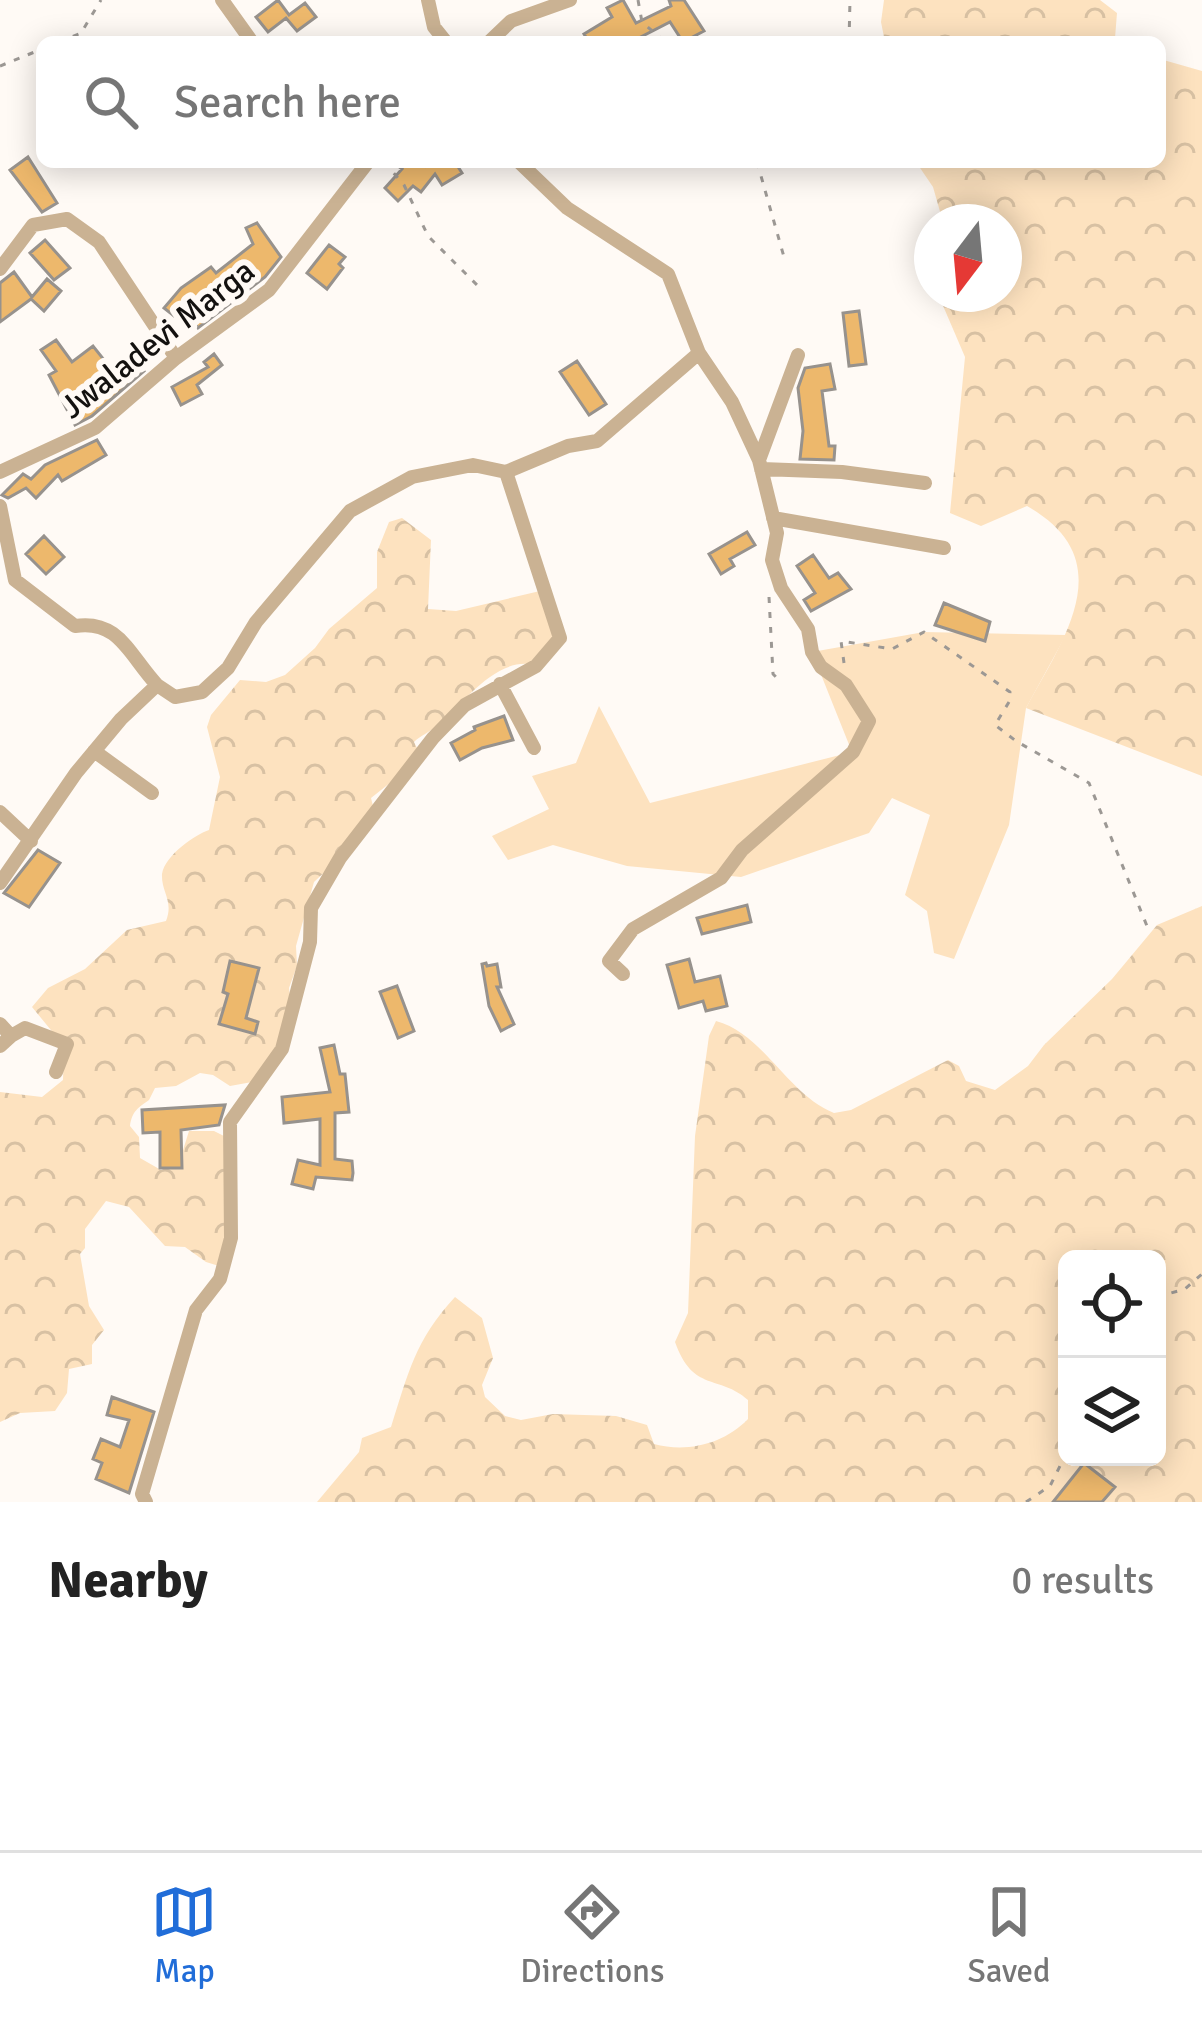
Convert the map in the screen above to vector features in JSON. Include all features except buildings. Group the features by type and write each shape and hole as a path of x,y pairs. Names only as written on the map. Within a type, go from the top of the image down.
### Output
{"street":[{"path":"222,0 248,36"},
{"path":"428,0 434,27 441,36"},
{"path":"495,36 511,21 570,0"},
{"name":"Jwaladevi Marga","path":"0,472 95,428 176,358 269,290 359,168"},
{"path":"525,168 567,208 668,274 699,353 732,402 760,464 778,532 772,560 781,588 808,629 812,652 821,667 847,685 869,721 853,752 742,850 721,878 633,929 609,962 623,974"},
{"path":"0,269 33,225 67,219 99,242 176,358"},
{"path":"0,506 15,580 76,626 110,627 157,685 175,697 202,692 228,668 256,622 350,511 412,477 472,465 506,472 568,446 597,441 699,353"},
{"path":"760,464 798,355"},
{"path":"760,464 926,483"},
{"path":"146,1502 142,1494 196,1310 220,1279 231,1238 230,1122 282,1049 310,942 311,908 340,858 433,737 464,705 536,666 560,638 506,472"},
{"path":"773,518 944,548"},
{"path":"500,684 534,748"},
{"path":"0,883 94,751 157,685"},
{"path":"94,751 152,793"},
{"path":"0,812 31,842"},
{"path":"4,1035 25,1028 67,1043 56,1072"}],"path":[{"path":"74,36 81,33 101,0"},
{"path":"638,0 642,22 658,36"},
{"path":"849,36 850,0"},
{"path":"0,66 36,51"},
{"path":"389,168 404,185 428,236 479,287"},
{"path":"760,168 784,256"},
{"path":"768,595 773,674 779,680"},
{"path":"847,685 841,641 892,650 924,632 1010,692 995,724 1089,783 1149,931"},
{"path":"1166,1294 1185,1289 1202,1274"},
{"path":"1026,1502 1050,1486 1060,1466"}],"green space":[{"path":"884,0 1100,0 1117,13 1115,36 884,36"},
{"path":"1166,61 1202,71 1202,776 1026,708 1068,628 1078,575 1072,550 1056,527 1027,506 981,526 950,513 965,357 946,312 1022,312 1022,204 938,204 920,168 1166,168"},
{"path":"402,518 431,540 428,609 456,611 540,591 553,637 529,664 490,676 414,742 417,748 400,775 371,798 373,806 331,866 314,882 296,946 297,966 283,1037 252,1082 230,1086 200,1073 176,1086 155,1088 134,1113 130,1126 139,1137 140,1158 161,1170 179,1163 189,1131 224,1136 225,1240 219,1266 185,1247 165,1246 129,1207 106,1201 85,1229 85,1248 80,1254 89,1306 104,1330 92,1345 92,1364 69,1369 67,1393 55,1411 20,1413 0,1422 0,1092 42,1097 63,1080 64,1046 32,1007 48,988 85,969 127,930 166,921 164,867 182,846 209,830 220,777 207,727 211,715 240,680 266,682 285,675 377,588 377,552 389,522"},
{"path":"924,632 1066,635 1026,708 1009,825 954,959 934,953 927,911 905,895 930,815 892,798 869,833 741,877 627,866 553,845 508,860 492,836 549,809 532,776 576,763 599,706 650,803 852,752 812,652"},
{"path":"1202,906 1202,1502 317,1502 359,1452 362,1438 391,1427 422,1343 455,1297 482,1318 493,1358 482,1385 485,1397 505,1416 521,1420 553,1414 616,1416 647,1425 654,1444 679,1447 716,1440 748,1419 748,1400 698,1376 675,1342 688,1313 695,1136 709,1036 716,1021 748,1038 802,1092 834,1113 851,1110 948,1060 959,1066 966,1081 995,1090 1028,1066 1157,925"}]}
